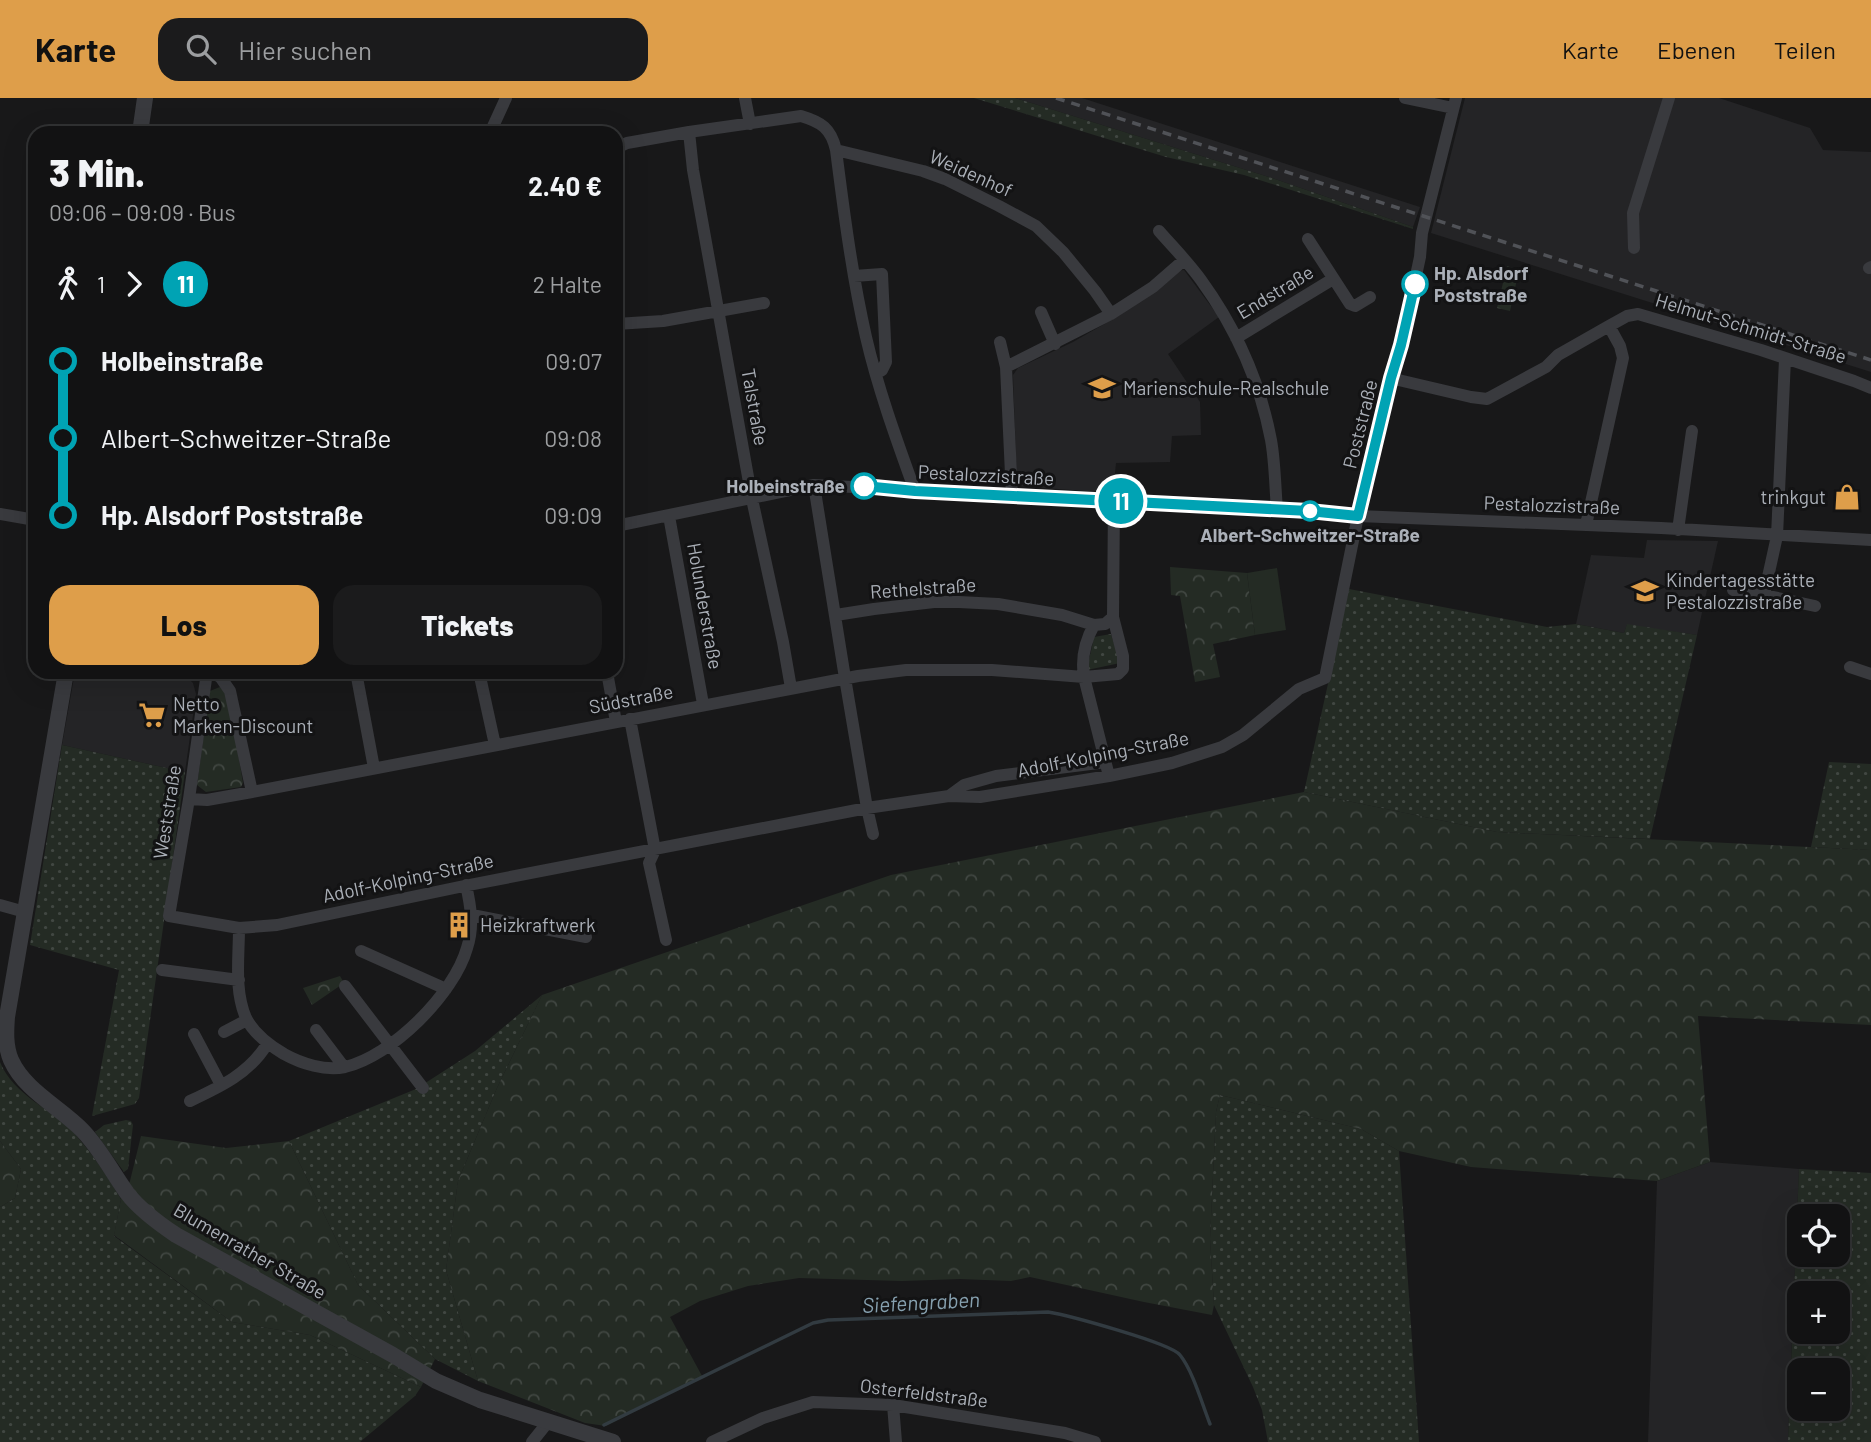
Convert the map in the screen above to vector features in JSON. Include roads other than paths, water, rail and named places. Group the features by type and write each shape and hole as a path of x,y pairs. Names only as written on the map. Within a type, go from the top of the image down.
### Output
{"street":[{"path":"141,126 145,98"},
{"path":"493,126 506,98"},
{"path":"745,98 750,124"},
{"path":"1405,98 1454,103"},
{"path":"1634,248 1633,213 1669,98"},
{"name":"Poststraße","path":"1325,678 1358,516 1401,345 1420,257 1422,233 1454,103"},
{"path":"623,145 688,132 801,116 819,122 831,134 836,150 854,276 867,339 915,491"},
{"name":"Talstraße","path":"688,132 752,499 791,688"},
{"name":"Weidenhof","path":"836,150 945,179 1036,226 1063,252 1111,314"},
{"path":"1159,231 1200,278 1222,311 1248,362 1260,396 1271,442 1276,509"},
{"name":"Endstraße","path":"1308,239 1350,304 1355,306 1370,297"},
{"path":"1006,367 1111,314 1153,287 1184,260"},
{"path":"854,276 882,274 886,362 877,373"},
{"name":"Endstraße","path":"1236,338 1333,279"},
{"path":"623,324 663,321 764,303"},
{"path":"1041,312 1055,344"},
{"name":"Helmut-Schmidt-Straße","path":"1391,378 1487,399 1546,367 1558,355 1609,326 1627,316 1637,314 1854,380 1871,388"},
{"path":"1586,525 1623,358 1609,326"},
{"path":"1000,342 1006,367 1012,496"},
{"path":"1764,595 1777,536 1785,359"},
{"path":"1678,530 1692,431"},
{"path":"814,485 873,834"},
{"name":"Pestalozzistraße","path":"623,525 814,485 1276,509 1358,516 1871,540"},
{"path":"1109,776 1082,666 1088,635 1094,625 1105,624 1113,617 1114,500"},
{"path":"0,514 28,519"},
{"name":"Holunderstraße","path":"669,516 704,704"},
{"path":"1733,590 1815,607"},
{"name":"Rethelstraße","path":"836,615 959,602 998,604 1062,615 1094,625"},
{"name":"Südstraße","path":"189,799 207,800 252,792 845,678 906,670 992,670 1084,677 1118,674 1123,669 1124,656 1113,617"},
{"path":"1850,667 1871,674"},
{"name":"Adolf-Kolping-Straße","path":"169,916 239,928 277,925 867,808 949,796 980,797 1109,776 1172,763 1222,747 1243,735 1299,689 1325,678"},
{"name":"Blumenrather Straße","path":"65,679 7,1017 6,1042 11,1060 26,1082 81,1129 96,1146 128,1194 144,1211 176,1235 436,1381 480,1400 613,1442"},
{"name":"Weststraße","path":"169,916 206,679"},
{"path":"222,679 230,691 252,792"},
{"path":"357,679 373,768"},
{"path":"481,679 495,745"},
{"path":"608,679 616,722"},
{"path":"630,719 655,850 649,863 666,940"},
{"name":"Adolf-Kolping-Straße","path":"949,796 964,785 996,776 1106,762"},
{"path":"239,928 239,992 247,1020 267,1044 292,1059 317,1067 344,1067 371,1056 390,1044 424,1016 446,989 467,950 472,915 466,886"},
{"path":"0,905 25,912"},
{"path":"472,915 586,937"},
{"path":"361,951 446,989"},
{"path":"162,970 239,980"},
{"path":"345,986 423,1088"},
{"path":"224,1032 247,1020"},
{"path":"316,1030 344,1067"},
{"path":"194,1034 221,1085"},
{"path":"190,1101 239,1075 267,1044"},
{"name":"Osterfeldstraße","path":"712,1442 763,1419 813,1402 892,1405 1065,1433 1095,1442"},
{"path":"892,1405 896,1442"},
{"path":"532,1442 548,1422"}],"waterway":[{"name":"Siefengraben","path":"604,1425 813,1323 828,1320 1048,1312 1118,1330 1173,1350 1180,1355 1189,1370 1210,1424"}],"railway":[{"path":"1056,98 1871,360"}],"place":[{"name":"Hp. Alsdorf Poststraße","path":"1415,284"},
{"name":"Marienschule-Realschule","path":"1102,388"},
{"name":"Holbeinstraße","path":"864,486"},
{"name":"trinkgut","path":"1847,497"},
{"name":"Albert-Schweitzer-Straße","path":"1310,511"},
{"name":"Kindertagesstätte Pestalozzistraße","path":"1645,591"},
{"name":"Netto Marken-Discount","path":"152,715"},
{"name":"Heizkraftwerk","path":"459,925"}]}
